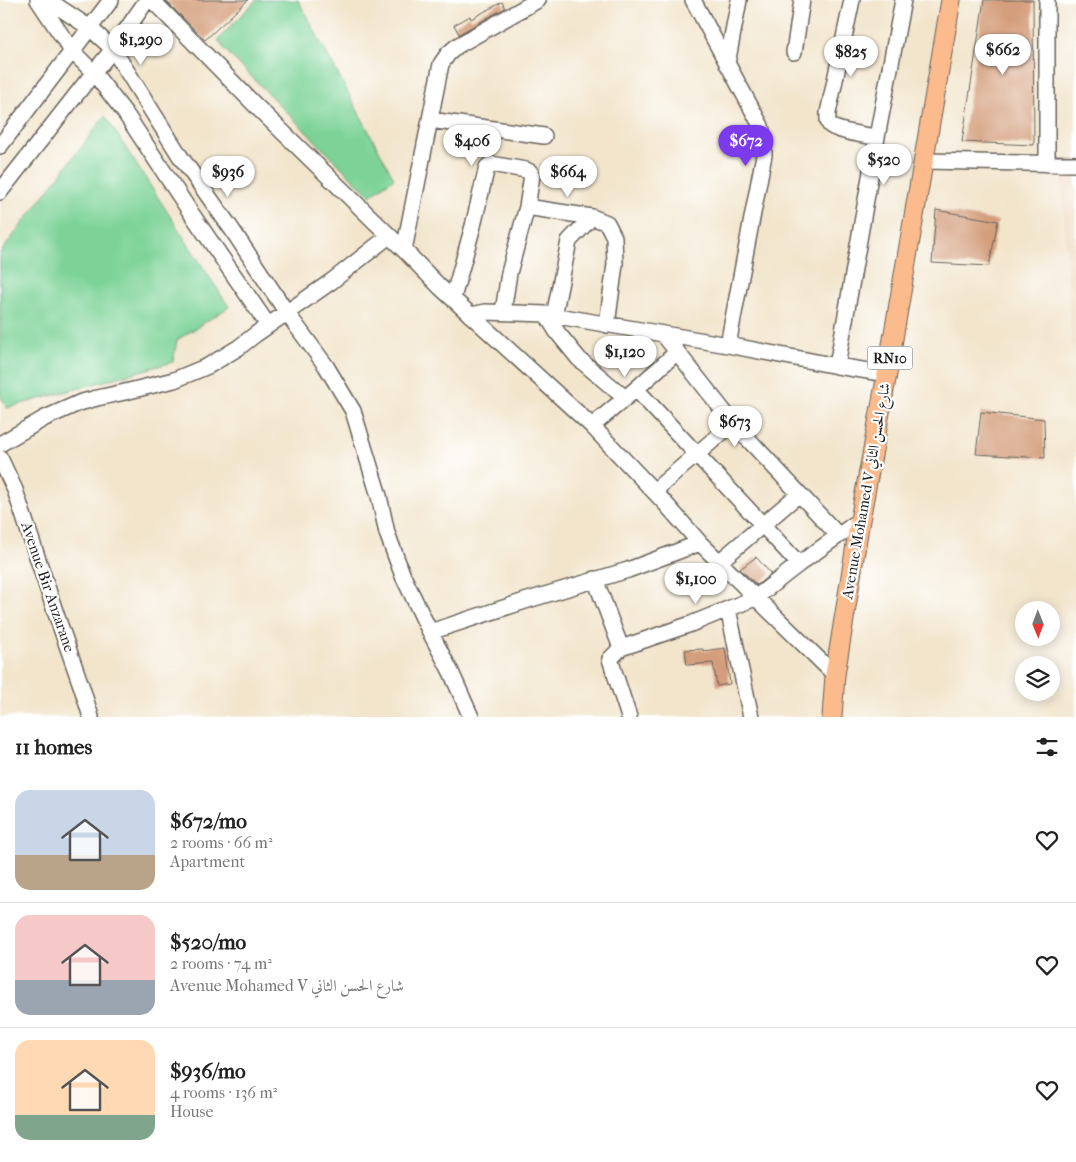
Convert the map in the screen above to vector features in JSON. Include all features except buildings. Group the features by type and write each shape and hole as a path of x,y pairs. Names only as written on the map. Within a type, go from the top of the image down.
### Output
{"main road":[{"name":"Avenue Mohamed V شارع الحسن الثاني","path":"832,717 835,675 860,520 951,0"}],"street":[{"path":"38,0 72,51 94,73 125,113 268,325"},
{"path":"48,0 90,28 113,49 180,156 326,366 353,411 379,496 387,533 406,583 451,672 471,717"},
{"path":"0,146 111,0"},
{"path":"0,192 113,49 148,0"},
{"path":"152,0 309,159 440,287 592,426 700,543 835,675"},
{"path":"404,250 442,64 448,54 457,46 538,0"},
{"path":"693,0 761,126 764,141 764,155 728,345"},
{"path":"727,64 739,0"},
{"path":"794,52 802,0"},
{"path":"852,0 828,113 828,121 830,126 837,129 877,138"},
{"path":"837,366 903,0"},
{"path":"1047,0 1047,164"},
{"path":"430,120 544,136"},
{"path":"924,162 1076,164"},
{"path":"453,298 474,226 487,166 491,164 526,170 532,175 528,208 509,273 504,312"},
{"path":"528,208 592,217 606,223 614,237 615,264 607,325"},
{"path":"592,217 569,241 550,315 557,332 579,359 630,394 697,454 798,564"},
{"path":"0,444 45,418 79,403 174,380 208,366 238,348 332,281 389,236"},
{"path":"470,315 485,312 504,312 550,315 887,374"},
{"path":"663,334 733,423 838,535"},
{"path":"592,426 676,352"},
{"path":"654,491 733,423"},
{"name":"Avenue Bir Anzarane","path":"0,458 15,490 91,717"},
{"path":"719,562 799,494"},
{"path":"629,717 610,659 621,648 691,624 755,598 798,564 860,520"},
{"path":"430,632 628,570 700,543"},
{"path":"595,579 621,648"},
{"path":"728,609 751,717"}],"shaded area":[{"path":"1061,159 1076,160 1076,346 1072,346"}],"green space":[{"path":"256,0 298,0 394,178 370,196 226,51 218,40"},
{"path":"105,116 229,307 177,340 173,362 7,408 0,395 0,253"}]}
